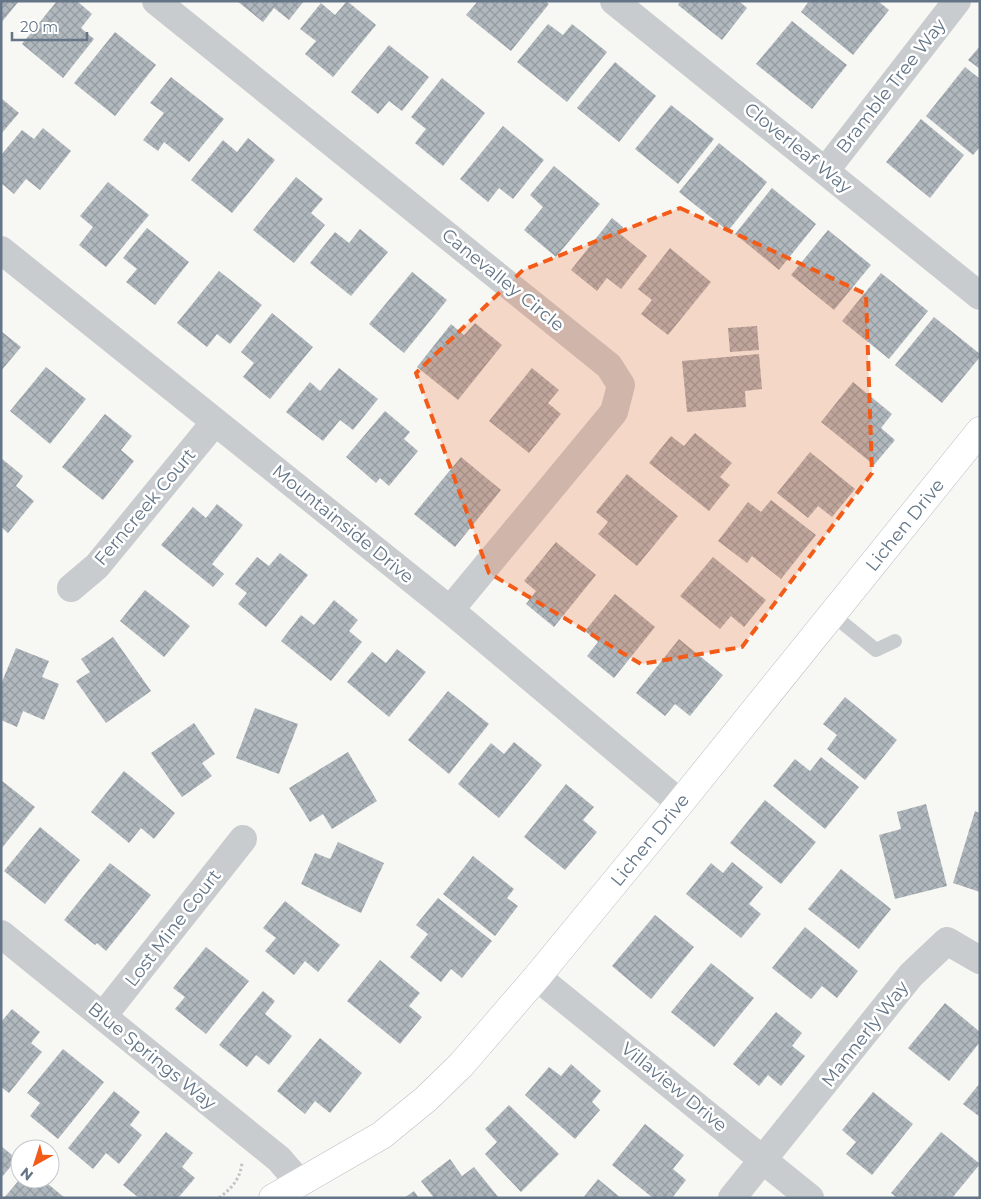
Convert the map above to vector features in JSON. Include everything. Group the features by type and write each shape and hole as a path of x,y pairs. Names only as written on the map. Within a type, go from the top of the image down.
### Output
{"street":[{"name":"Canevalley Circle","path":"156,1 609,366 621,386 614,412 450,610"},
{"name":"Cloverleaf Way","path":"614,1 980,296"},
{"name":"Bramble Tree Way","path":"826,170 957,1"},
{"name":"Mountainside Drive","path":"1,250 450,610 680,803"},
{"name":"Ferncreek Court","path":"71,588 97,566 215,422"},
{"name":"Lichen Drive","path":"273,1198 349,1156 404,1118 461,1065 538,977 833,615 980,431"},
{"name":"Lost Mine Court","path":"103,1016 243,839"},
{"name":"Blue Springs Way","path":"1,934 279,1159 299,1182"},
{"name":"Mannerly Way","path":"764,1161 911,975 947,941 980,960"},
{"name":"Villaview Drive","path":"538,977 810,1198"},
{"path":"732,1198 764,1161"}],"lane":[{"path":"833,615 876,650 896,641"}],"highlighted area":[{"path":"680,208 866,294 872,473 742,647 641,664 489,573 416,373 523,270"}],"building":[{"path":"1,1 19,1 1,23"},
{"path":"57,1 77,1 92,14 81,28 94,39 63,78 22,44"},
{"path":"237,1 304,1 289,20 274,8 263,22"},
{"path":"347,1 376,25 333,77 305,54 316,41 300,29 321,3 335,15"},
{"path":"478,1 545,1 549,4 511,51 466,15"},
{"path":"680,1 739,1 747,8 722,40 678,5"},
{"path":"809,1 878,1 889,10 853,55 801,12"},
{"path":"792,21 847,65 812,109 756,64"},
{"path":"548,24 563,35 572,24 607,52 567,102 517,62"},
{"path":"115,32 156,65 115,116 74,83"},
{"path":"389,45 429,77 402,111 389,101 378,114 351,92"},
{"path":"980,46 980,69 968,60"},
{"path":"615,62 656,96 619,142 577,108"},
{"path":"965,67 980,79 980,147 973,155 926,116"},
{"path":"171,77 224,119 189,162 164,142 158,151 143,140 164,113 150,103"},
{"path":"442,78 485,113 443,166 415,143 426,129 411,117"},
{"path":"1,98 19,113 1,134"},
{"path":"671,105 714,139 678,184 635,149"},
{"path":"921,119 964,155 930,198 886,162"},
{"path":"503,126 544,160 513,199 499,188 488,202 460,179"},
{"path":"43,128 71,151 40,190 26,179 14,194 1,183 1,155 22,130 34,139"},
{"path":"248,138 275,160 232,213 191,180 223,140 237,152"},
{"path":"719,143 767,182 728,231 679,192"},
{"path":"554,166 600,204 556,257 524,230 543,207 530,195"},
{"path":"296,177 323,199 311,213 325,225 294,263 253,230"},
{"path":"108,182 149,215 106,267 79,245 93,227 80,216"},
{"path":"772,188 816,224 779,270 735,234"},
{"path":"612,218 623,227 619,233 647,256 621,289 607,278 597,291 571,270"},
{"path":"147,228 189,262 155,305 126,282 137,269 123,258"},
{"path":"360,229 388,252 351,296 310,263 335,232 349,243"},
{"path":"828,230 871,265 834,310 791,275"},
{"path":"670,248 711,282 668,335 641,314 652,300 638,289"},
{"path":"219,271 262,305 230,344 217,334 207,347 177,323"},
{"path":"412,272 447,300 404,353 369,324"},
{"path":"881,273 928,311 889,359 842,321"},
{"path":"272,313 313,347 270,399 243,377 254,363 241,352"},
{"path":"934,317 980,354 980,357 942,403 895,365"},
{"path":"475,323 502,345 458,400 417,367 451,324 464,335"},
{"path":"757,326 759,350 730,352 728,328"},
{"path":"1,331 21,347 1,371"},
{"path":"759,354 762,389 745,391 746,407 687,412 682,361"},
{"path":"46,367 86,399 50,444 10,411"},
{"path":"339,368 378,399 353,430 340,420 323,441 286,412 310,382 320,391"},
{"path":"532,368 559,390 548,403 561,414 529,453 489,421"},
{"path":"853,382 892,414 881,428 895,440 874,465 821,422"},
{"path":"385,411 410,432 404,439 418,451 389,486 380,478 376,483 346,457"},
{"path":"105,414 132,436 121,450 134,461 103,500 62,467"},
{"path":"695,433 732,463 720,477 730,485 709,511 649,463 671,436 684,446"},
{"path":"810,452 855,489 832,517 818,506 808,518 777,493"},
{"path":"461,457 501,490 455,547 414,514"},
{"path":"1,458 23,476 16,486 34,501 8,533 1,527"},
{"path":"627,474 678,516 637,566 598,534 608,522 596,512"},
{"path":"771,500 816,535 781,579 752,556 747,563 718,541 748,502 761,512"},
{"path":"217,504 243,525 212,564 224,574 213,587 161,545 193,507 206,518"},
{"path":"556,542 596,575 554,627 526,604 536,591 524,581"},
{"path":"280,553 308,575 266,627 238,604 247,593 235,584 257,557 269,566"},
{"path":"713,557 766,600 744,627 731,616 720,629 680,596"},
{"path":"145,590 190,626 164,657 120,621"},
{"path":"615,594 655,627 614,678 587,656 598,642 585,631"},
{"path":"334,600 358,620 349,631 362,642 331,681 281,641 301,615 314,625"},
{"path":"113,637 151,691 106,723 76,681 90,672 81,659"},
{"path":"679,639 723,675 690,716 675,704 665,716 636,693"},
{"path":"16,648 49,661 42,677 59,684 44,720 23,711 17,727 1,720 1,684"},
{"path":"397,649 426,672 389,717 347,682 372,652 386,663"},
{"path":"448,691 489,724 449,774 408,740"},
{"path":"845,697 897,740 865,780 827,749 837,735 823,724"},
{"path":"255,708 298,724 279,774 236,758"},
{"path":"194,723 215,754 202,763 212,776 182,797 151,753"},
{"path":"514,742 542,765 499,818 458,784 491,743 504,754"},
{"path":"348,752 377,801 332,829 323,814 310,822 289,788"},
{"path":"821,757 859,787 825,829 773,786 795,759 810,771"},
{"path":"124,771 175,813 154,839 141,828 129,843 91,812"},
{"path":"1,780 35,807 1,849"},
{"path":"566,784 594,807 583,820 597,832 565,870 524,837"},
{"path":"765,800 816,842 781,884 730,843"},
{"path":"926,804 947,886 895,899 879,835 901,829 897,812"},
{"path":"975,811 980,813 980,892 953,883"},
{"path":"40,827 80,860 45,904 4,871"},
{"path":"338,842 384,863 361,913 301,884 315,853 330,859"},
{"path":"473,856 514,889 507,898 518,906 495,936 443,894"},
{"path":"732,862 763,887 749,904 761,914 741,938 686,894 711,863 723,873"},
{"path":"110,863 151,895 106,951 97,943 95,945 64,920"},
{"path":"841,869 891,909 859,949 808,909"},
{"path":"438,898 492,941 462,978 451,969 441,982 410,957 428,934 416,925"},
{"path":"285,901 340,945 318,972 305,961 294,975 265,951 276,938 263,928"},
{"path":"655,915 694,947 651,999 612,966"},
{"path":"805,927 858,971 837,998 822,986 811,999 772,968"},
{"path":"206,947 249,981 206,1034 175,1009 185,997 173,988"},
{"path":"380,960 420,993 409,1006 422,1017 400,1044 347,1001"},
{"path":"711,963 754,998 714,1047 671,1012"},
{"path":"263,991 275,1001 265,1014 292,1036 269,1065 256,1055 247,1067 219,1045"},
{"path":"945,1003 980,1032 980,1042 949,1081 908,1048"},
{"path":"12,1009 40,1032 31,1043 42,1052 9,1093 1,1087 1,1022"},
{"path":"776,1012 802,1033 792,1046 805,1056 781,1086 768,1075 759,1086 733,1064"},
{"path":"320,1038 362,1073 330,1113 315,1101 305,1114 277,1091"},
{"path":"63,1049 104,1082 58,1139 30,1116 40,1103 27,1093"},
{"path":"571,1064 601,1091 592,1102 600,1110 575,1139 525,1095 549,1067 561,1076"},
{"path":"980,1083 980,1117 963,1104"},
{"path":"114,1091 140,1112 130,1125 142,1135 119,1164 106,1153 93,1169 68,1148"},
{"path":"873,1092 913,1124 872,1175 846,1154 856,1142 842,1130"},
{"path":"509,1105 559,1154 521,1192 485,1154 497,1142 485,1129"},
{"path":"645,1124 684,1155 673,1169 686,1180 672,1198 653,1198 612,1165"},
{"path":"166,1132 193,1153 182,1167 195,1178 178,1198 139,1198 123,1185"},
{"path":"941,1132 980,1164 952,1198 897,1198 891,1193"},
{"path":"1,1146 10,1153 10,1167 1,1178"},
{"path":"450,1159 462,1176 474,1167 499,1198 434,1198 421,1181"},
{"path":"598,1179 621,1198 583,1198"},
{"path":"12,1189 54,1189 65,1198 4,1198"},
{"path":"414,1191 419,1198 404,1198"}]}
